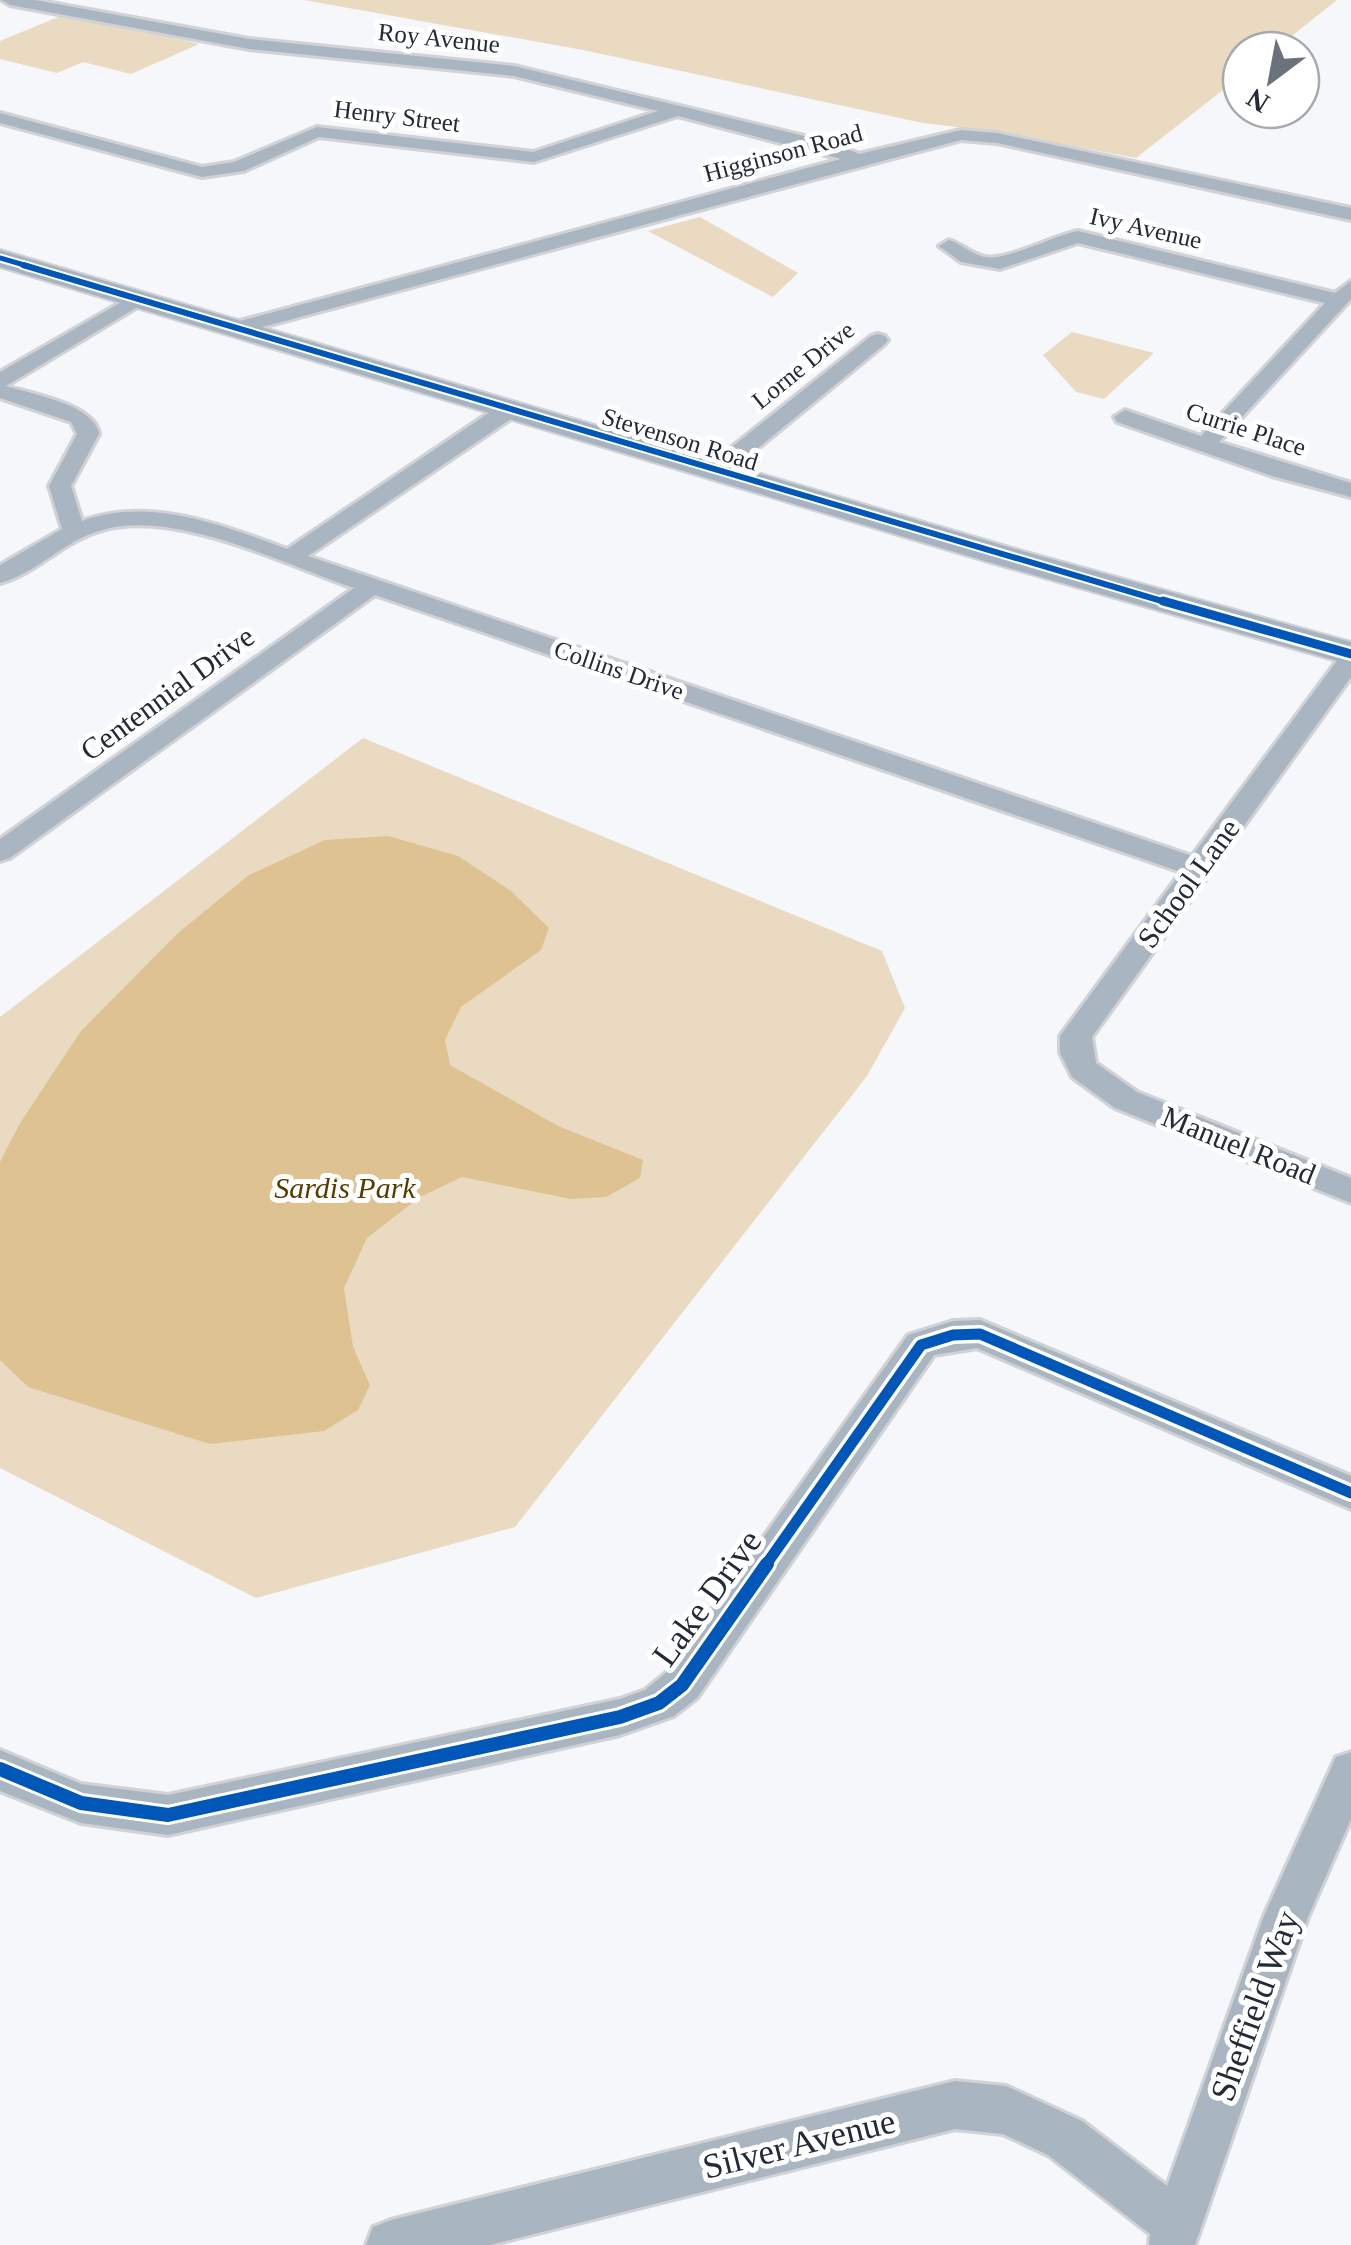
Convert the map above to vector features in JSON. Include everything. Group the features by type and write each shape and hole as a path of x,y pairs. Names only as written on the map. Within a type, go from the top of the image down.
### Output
{"street":[{"name":"Roy Avenue","path":"10,0 249,44 514,71 827,148 856,159"},
{"name":"Henry Street","path":"0,118 202,172 238,166 316,132 534,157 676,111"},
{"name":"Higginson Road","path":"236,328 948,137 998,138 1351,214"},
{"name":"Ivy Avenue","path":"949,246 963,258 1002,265 1050,240 1078,237 1345,293"},
{"name":"Stevenson Road","path":"0,258 1351,657"},
{"path":"1204,446 1345,293"},
{"path":"0,381 137,298"},
{"name":"Lorne Drive","path":"716,471 878,340"},
{"path":"0,390 79,416 87,426 88,434 60,486 74,531"},
{"path":"0,576 74,531 98,523 152,519 200,527 290,558 510,410"},
{"name":"Currie Place","path":"1126,417 1204,446 1351,490"},
{"name":"Collins Drive","path":"290,558 1199,868"},
{"name":"Centennial Drive","path":"0,852 372,586"},
{"name":"School Lane","path":"1126,1100 1083,1069 1076,1053 1076,1036 1351,657"},
{"name":"Manuel Road","path":"1126,1100 1351,1190"},
{"name":"Lake Drive","path":"2,1772 70,1802 114,1813 168,1814 620,1717 658,1703 682,1685 921,1345 953,1335 980,1334 1351,1493"},
{"name":"Sheffield Way","path":"1174,2235 1286,1916 1351,1771"},
{"name":"Silver Avenue","path":"391,2245 954,2105 1006,2110 1064,2138 1174,2235"}],"green space":[{"path":"304,0 1337,0 1299,30 1221,30 1221,92 1136,158 998,132 923,123 583,50"},
{"path":"68,13 199,44 131,74 83,62 57,73 0,59 0,41"},
{"path":"700,217 798,273 773,297 648,231"},
{"path":"1072,332 1154,353 1104,399 1076,392 1043,355"},
{"name":"Sardis Park","path":"363,738 882,951 905,1008 867,1076 515,1527 256,1598 0,1468 0,1017"}],"shaded area":[{"path":"388,836 458,856 511,891 549,928 541,950 461,1007 445,1040 450,1065 558,1126 643,1160 640,1178 606,1197 571,1199 462,1177 420,1197 367,1238 344,1288 353,1347 370,1385 358,1410 324,1431 210,1444 28,1387 0,1360 0,1162 20,1123 81,1031 178,933 249,875 325,840"}],"cycle path":[{"path":"0,258 1007,557 1351,654"},
{"path":"0,1769 81,1803 168,1815 620,1717 659,1703 682,1685 921,1345 953,1335 980,1334 1351,1493"}]}
